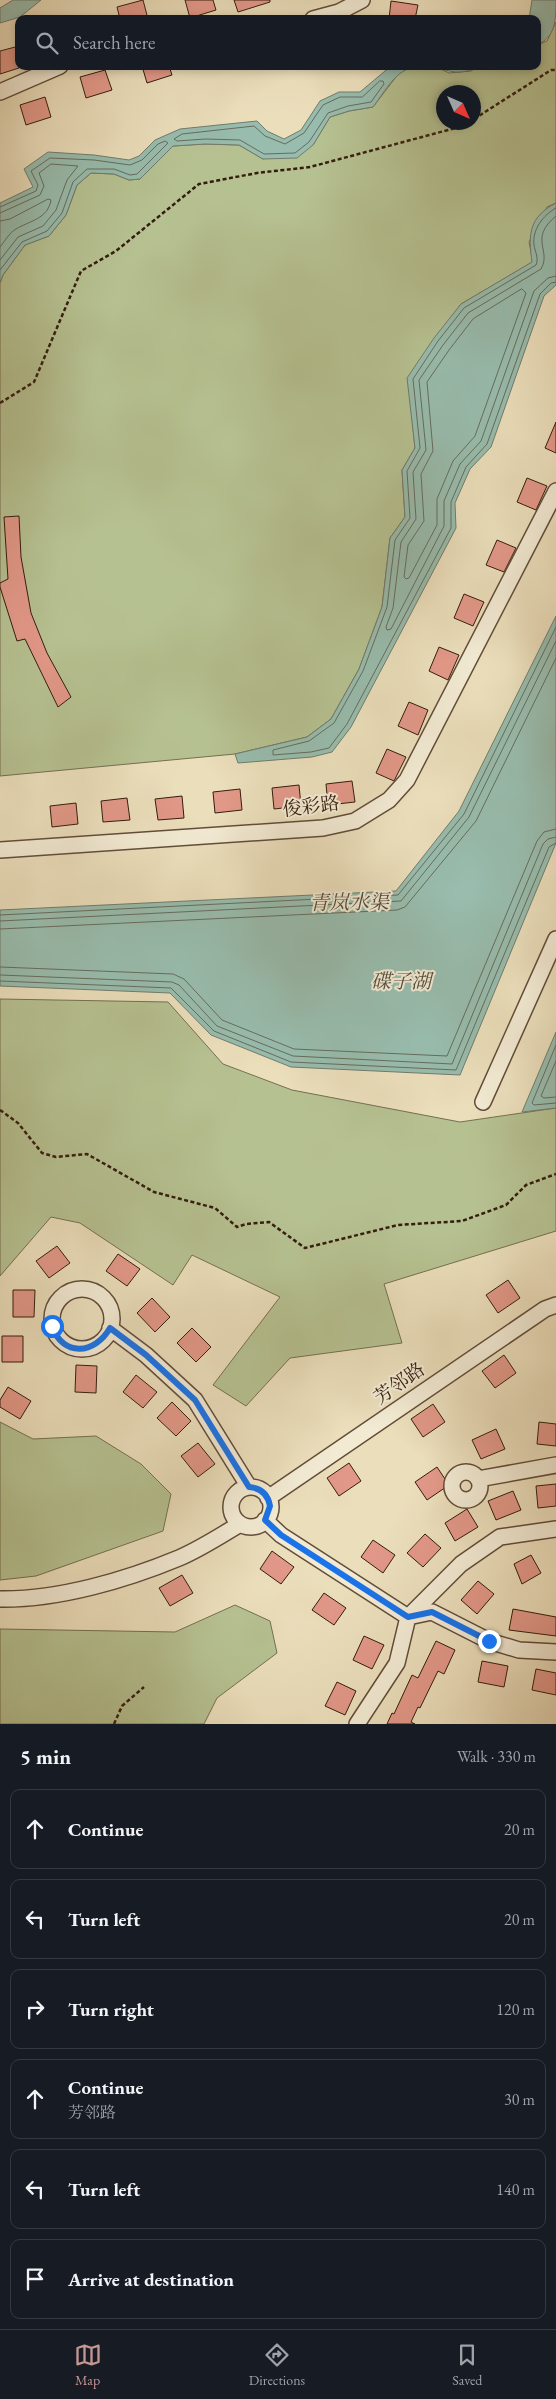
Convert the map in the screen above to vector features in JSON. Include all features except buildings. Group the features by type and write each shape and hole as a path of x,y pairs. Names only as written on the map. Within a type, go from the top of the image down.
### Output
{"street":[{"path":"328,15 339,12 362,0"},
{"path":"0,92 51,70"},
{"name":"俊彩路","path":"0,850 323,828 355,821 390,800 407,780 556,491"},
{"path":"483,1102 556,939"},
{"path":"76,1289 86,1289 103,1297 110,1308 112,1318 110,1328 104,1339 96,1346 79,1349 68,1346 54,1332 52,1316 56,1302 64,1294 76,1289"},
{"name":"芳邻路","path":"268,1498 475,1355 545,1309 556,1305"},
{"path":"110,1328 146,1355 195,1400 249,1487"},
{"path":"478,1479 556,1465"},
{"path":"249,1487 261,1490 268,1498 270,1512 265,1520 253,1527 240,1524 235,1520 231,1511 231,1503 238,1492 249,1487"},
{"path":"265,1520 281,1535 408,1617 432,1612 489,1641 519,1650 556,1652"},
{"path":"0,1599 28,1600 110,1582 181,1558 240,1524"},
{"path":"357,1724 397,1663 408,1617 461,1564 500,1537 556,1529"}],"path":[{"path":"481,115 551,70 556,70"},
{"path":"0,403 34,382 81,271 116,251 199,184 257,173 310,167 448,130"},
{"path":"0,1110 18,1123 42,1153 56,1157 87,1154 154,1192 215,1208 237,1227 246,1224 269,1222 306,1248 398,1225 462,1221 506,1205 526,1184 556,1174"},
{"path":"114,1724 122,1706 144,1687"}],"shaded area":[{"path":"556,22 556,203 547,207 529,242 533,262 461,304 408,378 415,448 402,470 405,517 390,538 382,607 359,669 331,719 307,737 235,754 0,776 0,283 3,275 25,245 49,236 66,215 77,185 91,173 114,174 129,180 140,179 173,146 205,144 239,145 263,159 313,145 330,117 349,111 373,107 399,73 404,70 443,70 449,73 473,70 541,70 541,43 547,41"},
{"path":"0,999 168,1002 223,1064 292,1090 460,1122 556,1108 556,1231 384,1284 402,1343 290,1358 246,1406 213,1385 280,1297 192,1255 173,1285 80,1223 51,1217 0,1276"},
{"path":"0,1422 33,1439 96,1436 141,1464 171,1494 163,1531 36,1576 0,1580"},
{"path":"235,1605 270,1621 277,1653 217,1698 204,1724 0,1724 0,1629 175,1632"}],"water":[{"path":"13,0 41,0 22,15 15,15 15,18 0,23 0,8"},
{"path":"532,0 556,0 554,27 548,37 541,43 541,15 530,15"},
{"path":"386,70 406,70 392,81 373,107 349,111 330,117 313,145 297,158 263,159 239,145 205,144 173,146 140,179 129,180 114,174 91,173 77,185 66,215 49,236 25,245 3,275 0,283 0,203 33,187 24,169 48,152 94,155 129,160 139,156 155,140 180,129 257,121 267,131 284,139 301,130 320,101 339,92 360,92"},
{"path":"446,70 470,70 462,72"},
{"path":"556,203 556,285 544,296 491,447 470,469 455,503 456,528 351,727 332,752 312,757 238,763 235,754 307,737 331,719 359,669 382,607 390,538 405,517 402,470 415,448 407,378 434,338 461,304 532,262 530,243 532,227 540,214"},
{"name":"碟子湖","path":"556,616 556,843 460,1075 291,1067 211,1035 170,993 0,986 0,910 396,891 459,811"},
{"path":"556,1032 556,1108 522,1112"}],"route":[{"path":"52,1326 54,1332 68,1346 79,1349 96,1346 104,1339 110,1328 146,1355 195,1400 216,1430 249,1487 261,1490 266,1494 269,1500 270,1512 265,1520 281,1535 408,1617 432,1612 489,1641"}],"water label":[{"name":"青岚水渠","path":"349,902"}]}
